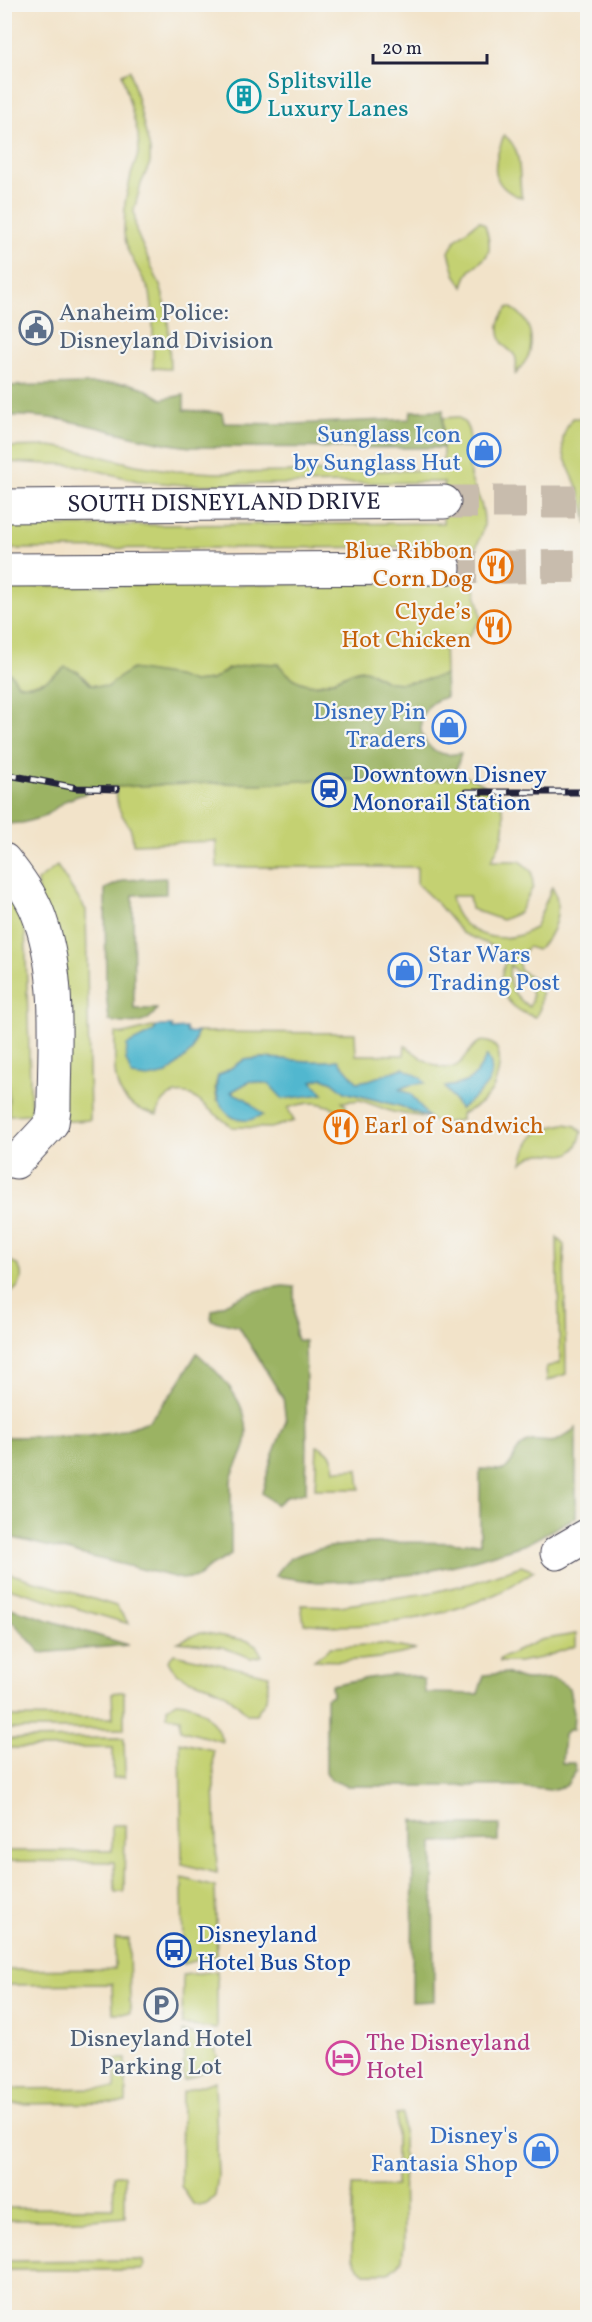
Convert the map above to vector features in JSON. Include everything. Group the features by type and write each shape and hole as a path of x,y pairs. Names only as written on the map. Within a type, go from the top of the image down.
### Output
{"main road":[{"name":"SOUTH DISNEYLAND DRIVE","path":"4,506 444,502"},
{"path":"4,570 444,567"},
{"path":"4,860 25,887 36,911 49,955 54,989 52,1123 16,1162"},
{"path":"557,1553 588,1535"}],"green space":[{"path":"130,70 150,150 150,163 134,210 136,231 161,288 168,314 170,369 153,368 153,316 150,292 128,251 124,234 125,203 139,152 138,134 122,74"},
{"path":"504,135 511,141 518,156 522,198 510,193 498,180 496,164"},
{"path":"479,221 485,225 489,249 487,256 467,276 463,287 455,274 449,252 456,239"},
{"path":"509,307 524,319 531,337 529,354 515,375 516,358 503,344 499,332 503,314"},
{"path":"127,383 142,387 162,399 184,395 184,410 222,413 224,423 293,424 410,419 411,411 443,410 443,448 191,447 52,418 5,416 5,386"},
{"path":"458,417 465,423 468,430 470,474 483,514 483,530 471,565 481,619 468,637 444,638 445,675 397,683 360,669 327,682 310,684 294,679 278,664 228,669 212,680 192,682 176,676 119,677 108,687 91,685 78,672 26,686 18,685 5,669 5,586 444,583 444,547 5,549 5,526 443,523 444,482 185,485 138,481 76,465 5,462 5,447 50,446 175,471 217,473 443,470 443,418"},
{"path":"573,418 584,418 588,434 587,525 581,497 563,448 566,429"},
{"path":"256,663 278,664 293,678 316,685 359,670 368,671 387,681 397,683 445,675 446,697 433,703 425,712 421,722 422,733 426,743 435,750 446,754 461,753 455,774 443,780 314,780 97,789 67,800 43,817 22,823 5,824 5,669 18,684 38,684 65,667 78,672 91,685 108,687 132,669 176,676 193,682 212,680 228,669"},
{"name":"Downtown Disney Monorail Station","path":"455,774 477,781 494,794 500,802 505,823 503,835 491,861 520,861 532,872 533,887 519,913 502,920 471,909 469,896 451,896 459,917 466,925 484,935 506,938 522,935 535,928 552,887 557,904 553,929 537,950 528,947 518,958 520,970 542,984 540,1008 536,1017 513,1006 502,989 505,954 497,955 496,948 462,933 438,904 417,884 417,867 217,867 216,841 133,844 130,828 119,809 115,785 111,777","holes":["510,965 530,989 532,1001 529,1007 512,989 509,979"]},
{"path":"57,866 86,910 90,1120 56,1122 37,881"},
{"path":"166,878 166,894 133,895 134,1009 157,1009 153,1015 142,1022 129,1024 109,1021 106,992 105,889 125,880"},
{"path":"4,902 15,902 25,924 31,1114 9,1115"},
{"path":"157,1026 153,1032 192,1051 197,1032 355,1033 356,1055 404,1055 405,1045 426,1061 442,1067 453,1067 461,1062 479,1042 488,1042 497,1050 499,1065 491,1092 477,1105 461,1114 461,1120 438,1124 429,1118 393,1112 360,1100 342,1102 348,1114 325,1105 312,1103 288,1108 294,1121 271,1128 232,1127 191,1095 179,1093 169,1096 157,1115 141,1110 130,1103 122,1095 115,1074 115,1033 124,1034","holes":["262,1058 338,1060 357,1082 403,1068 410,1085 398,1089 428,1117 400,1106 345,1092 333,1082 323,1078 311,1080 323,1094 250,1081 217,1100 215,1087 218,1076 244,1060","480,1068 460,1109 445,1087 470,1080"]},
{"path":"565,1124 576,1126 582,1132 574,1150 564,1155 535,1155 522,1163 527,1146 536,1134"},
{"path":"557,1238 564,1245 566,1374 547,1381 546,1367 560,1363"},
{"path":"4,1260 17,1265 21,1276 17,1288 5,1294"},
{"path":"283,1286 294,1287 295,1334 297,1340 305,1341 306,1492 287,1496 276,1505 262,1493 272,1457 286,1421 283,1398 239,1327 211,1320 212,1311 229,1302 255,1291"},
{"path":"197,1353 226,1382 241,1406 245,1419 247,1432 245,1446 231,1480 231,1555 208,1568 198,1577 182,1579 5,1536 5,1437 90,1436 117,1432 149,1421 175,1389"},
{"path":"576,1428 576,1517 526,1544 468,1562 416,1574 317,1582 275,1576 290,1559 329,1547 410,1542 480,1543 480,1469 504,1470 524,1444 532,1441 556,1441"},
{"path":"317,1446 325,1449 330,1455 335,1470 358,1469 360,1489 315,1489"},
{"path":"521,1566 534,1571 498,1593 453,1610 377,1624 352,1626 304,1623 301,1605 340,1606 434,1592 472,1583"},
{"path":"5,1572 116,1606 129,1624 5,1587"},
{"path":"4,1606 128,1645 41,1653 13,1622 5,1622"},
{"path":"201,1632 249,1641 256,1645 262,1656 251,1658 222,1647 178,1642"},
{"path":"576,1634 576,1646 541,1658 519,1662 500,1662 500,1659 540,1640"},
{"path":"383,1644 416,1650 365,1660 314,1660 331,1647"},
{"path":"174,1654 269,1675 266,1700 256,1714 247,1714 221,1691 189,1680 177,1673 168,1661"},
{"path":"506,1673 523,1680 553,1679 569,1688 574,1713 573,1730 569,1730 564,1735 562,1763 574,1763 576,1771 566,1786 550,1790 511,1786 347,1786 331,1780 326,1772 326,1698 332,1695 331,1685 379,1676 405,1675 424,1680 425,1693 478,1694 484,1675"},
{"path":"124,1692 124,1729 5,1729 5,1717 113,1718 112,1693"},
{"path":"176,1702 192,1705 206,1714 216,1727 223,1742 180,1730 180,1718 167,1716 167,1708"},
{"path":"124,1738 125,1777 113,1778 113,1748 5,1748 5,1739"},
{"path":"180,1742 213,1750 217,1873 182,1864"},
{"path":"413,1820 431,1825 499,1825 499,1841 433,1842 434,2001 412,2002"},
{"path":"112,1825 125,1825 124,1892 115,1892 114,1862 5,1861 5,1851 112,1851"},
{"path":"182,1878 215,1887 217,1955 183,1964"},
{"path":"115,1939 129,1939 130,2013 113,2013 112,1984 5,1985 5,1970 115,1969"},
{"path":"217,1971 217,2029 182,2025 183,1975"},
{"path":"183,2032 213,2041 218,2060 213,2067 184,2081"},
{"path":"116,2059 126,2059 126,2103 5,2104 5,2089 115,2088"},
{"path":"215,2081 218,2178 215,2196 207,2204 199,2206 193,2204 181,2186 182,2092"},
{"path":"403,2114 404,2245 402,2260 388,2273 365,2273 352,2257 352,2186 396,2186 396,2115"},
{"path":"114,2175 125,2175 125,2217 93,2220 5,2220 5,2208 113,2208"},
{"path":"5,2261 143,2261 144,2267 141,2270 5,2270"}],"water":[{"path":"157,1026 172,1026 172,1029 186,1028 187,1033 197,1032 192,1051 167,1074 148,1078 132,1076 126,1060 127,1045 153,1032"},
{"path":"487,1056 492,1073 490,1080 480,1093 460,1109 445,1087 467,1082 479,1070"},
{"path":"262,1058 338,1060 357,1082 403,1068 420,1077 425,1083 399,1089 411,1094 429,1118 400,1106 345,1092 333,1082 323,1078 312,1081 323,1094 283,1099 269,1084 250,1081 231,1092 246,1099 263,1115 249,1120 240,1120 222,1107 217,1092 218,1076 244,1060"}],"tunnel":[{"path":"444,502 588,502"},
{"path":"444,568 588,566"}],"railway":[{"path":"4,774 77,788 117,789"},
{"path":"466,792 588,792"}],"place":[{"name":"Splitsville Luxury Lanes","path":"244,96"},
{"name":"Anaheim Police: Disneyland Division","path":"36,328"},
{"name":"Sunglass Icon by Sunglass Hut","path":"484,450"},
{"name":"Blue Ribbon Corn Dog","path":"496,566"},
{"name":"Clyde’s Hot Chicken","path":"494,627"},
{"name":"Disney Pin Traders","path":"449,727"},
{"name":"Downtown Disney Monorail Station","path":"329,790"},
{"name":"Star Wars Trading Post","path":"405,970"},
{"name":"Earl of Sandwich","path":"341,1127"},
{"name":"Disneyland Hotel Bus Stop","path":"174,1950"},
{"name":"Disneyland Hotel Parking Lot","path":"161,2005"},
{"name":"The Disneyland Hotel","path":"343,2058"},
{"name":"Disney's Fantasia Shop","path":"541,2151"}]}
